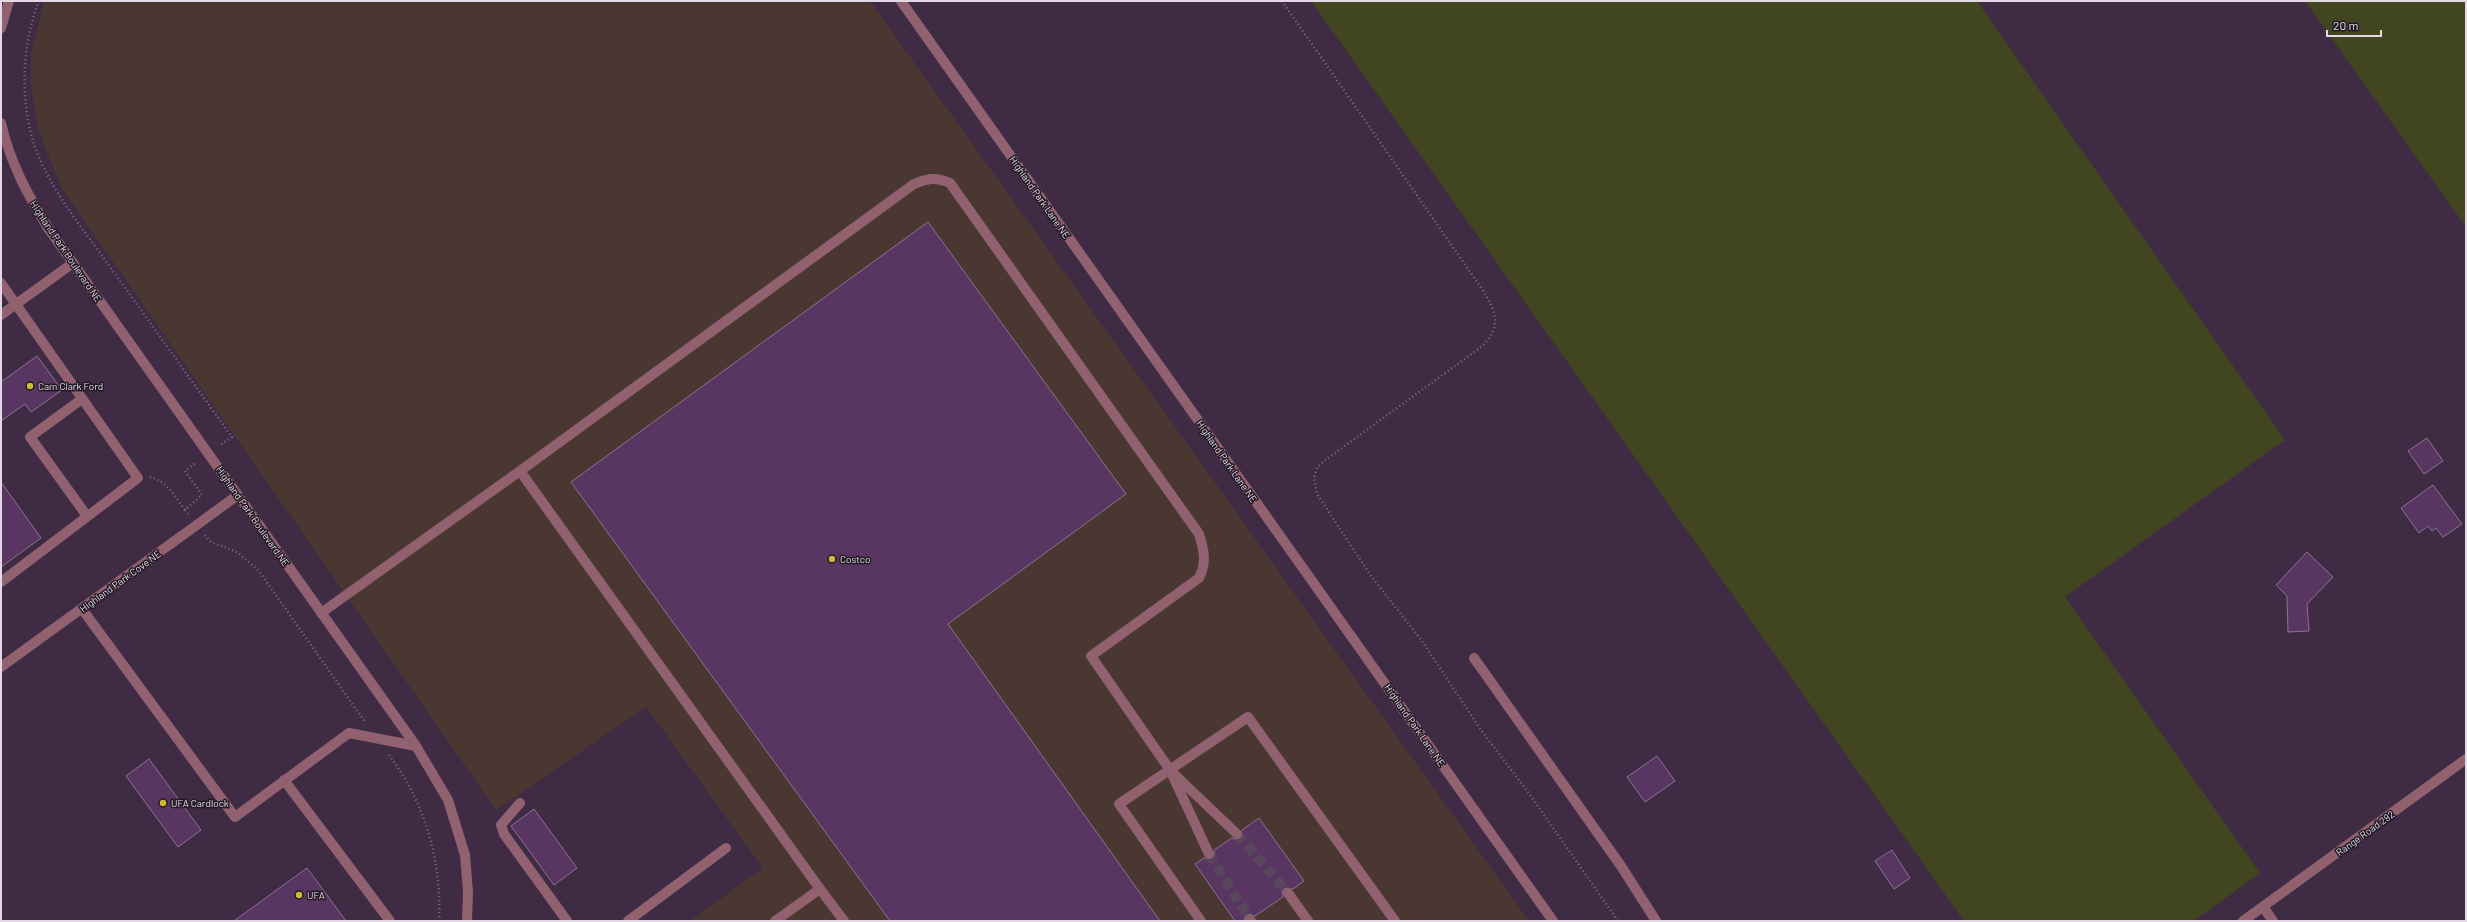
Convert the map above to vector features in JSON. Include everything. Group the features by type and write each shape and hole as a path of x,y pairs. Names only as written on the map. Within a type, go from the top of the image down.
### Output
{"street":[{"path":"1,28 9,1"},
{"name":"Highland Park Lane NE","path":"901,1 1553,921"},
{"name":"Highland Park Boulevard NE","path":"1,123 6,147 19,178 48,228 416,746 448,800 465,855 468,892 467,921"},
{"path":"321,613 520,471 914,184 938,177 950,183 1199,534 1204,552 1204,567 1199,578 1091,656 1170,770 1209,854"},
{"path":"1,315 73,263"},
{"path":"1,283 138,478 1,582"},
{"path":"82,399 30,437 87,516"},
{"path":"520,471 844,921"},
{"name":"Highland Park Cove NE","path":"1,667 238,495"},
{"path":"82,609 235,817 349,733 416,746"},
{"path":"1474,658 1621,866 1656,921"},
{"path":"1201,921 1119,804 1248,716 1395,921"},
{"name":"Range Road 292","path":"2243,921 2466,759"},
{"path":"1170,770 1237,834"},
{"path":"284,780 390,921"},
{"path":"520,803 501,825 504,834 567,921"},
{"path":"628,921 726,848"},
{"path":"775,921 820,889"},
{"path":"1288,893 1308,921"},
{"path":"2263,907 2273,921"}],"path":[{"path":"38,1 27,44 24,79 33,140 43,166 70,211 232,437 225,442"},
{"path":"1282,1 1492,304 1496,327 1493,335 1481,347 1324,461 1317,468 1314,477 1317,494 1371,576 1422,641 1481,730 1528,792 1618,921"},
{"path":"185,510 202,495 185,471 201,459"},
{"path":"138,478 146,476 158,479 167,486 187,513"},
{"path":"211,542 237,552 259,571 370,728"},
{"path":"385,750 413,795 432,841 440,891 439,921"}],"shaded area":[{"path":"44,1 870,1 1529,921 690,921 763,868 646,707 496,810 61,187 38,130 31,83 31,54"}],"green space":[{"path":"1311,1 1977,1 2285,440 2065,597 2260,873 2194,921 1964,921"},
{"path":"2305,1 2466,1 2466,227"}],"building":[{"name":"Costco","path":"928,222 1126,494 948,624 1160,921 890,921 571,482"},
{"name":"Cam Clark Ford","path":"37,356 62,390 31,412 25,404 1,421 1,382"},
{"path":"2427,438 2443,461 2424,474 2408,451"},
{"path":"1,482 41,538 1,567"},
{"path":"2433,485 2462,524 2443,537 2436,528 2432,531 2428,526 2419,533 2401,508"},
{"path":"2307,552 2333,577 2307,604 2309,631 2288,632 2287,596 2276,585"},
{"path":"1657,756 1675,781 1645,802 1627,777"},
{"name":"UFA Cardlock","path":"149,759 201,830 178,847 126,776"},
{"path":"534,809 577,868 554,885 511,826"},
{"path":"1259,818 1304,881 1293,889 1285,888 1282,891 1283,897 1255,916 1249,914 1245,916 1244,921 1235,921 1195,864 1204,858 1212,860 1215,855 1214,850 1232,838 1236,840 1241,839 1242,830"},
{"path":"1892,850 1910,878 1894,889 1875,861"},
{"name":"UFA","path":"307,868 346,921 234,921"}],"tunnel":[{"path":"1237,834 1288,893"},
{"path":"1209,854 1250,920"}],"place":[{"name":"Cam Clark Ford","path":"30,386"},
{"name":"Costco","path":"832,559"},
{"name":"UFA Cardlock","path":"163,803"},
{"name":"UFA","path":"299,895"}]}
